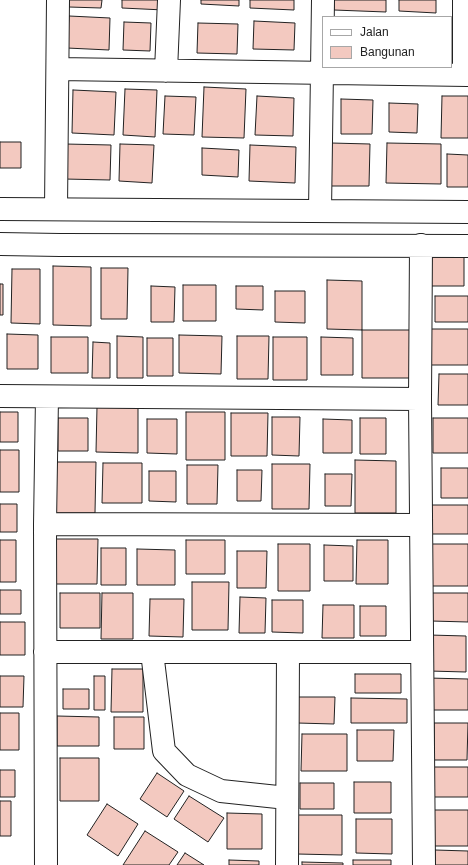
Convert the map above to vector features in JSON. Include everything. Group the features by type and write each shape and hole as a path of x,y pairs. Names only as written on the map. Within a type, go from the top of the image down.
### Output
{"street":[{"path":"56,209 58,0"},
{"path":"166,71 169,0"},
{"path":"323,0 323,16"},
{"path":"58,69 466,75 464,0"},
{"path":"320,211 322,68"},
{"path":"0,209 468,212"},
{"path":"0,244 468,246"},
{"path":"422,245 420,525 424,865"},
{"path":"0,396 420,399"},
{"path":"46,865 45,524 47,397"},
{"path":"45,524 420,525"},
{"path":"45,652 422,652"},
{"path":"152,652 164,751 187,775 221,791 287,798"},
{"path":"287,865 288,652"}],"building":[{"path":"69,0 102,0 101,8 69,7"},
{"path":"122,0 164,0 164,10 122,8"},
{"path":"201,0 239,0 239,6 201,4"},
{"path":"250,0 294,0 294,10 250,8"},
{"path":"334,0 386,0 386,12 334,10"},
{"path":"399,0 436,0 436,13 399,11"},
{"path":"69,16 110,18 109,50 67,48"},
{"path":"254,21 295,23 294,50 253,49"},
{"path":"124,22 151,23 150,51 123,50"},
{"path":"198,23 238,24 237,54 197,53"},
{"path":"204,87 246,89 244,138 202,137"},
{"path":"125,89 157,90 155,137 123,135"},
{"path":"73,90 116,92 114,135 72,133"},
{"path":"165,96 196,97 194,135 163,134"},
{"path":"257,96 294,98 293,136 255,135"},
{"path":"442,96 468,96 468,138 441,138"},
{"path":"341,99 373,100 372,134 341,134"},
{"path":"389,103 418,104 417,133 389,132"},
{"path":"0,142 21,142 21,168 0,168"},
{"path":"331,143 370,144 369,186 331,186"},
{"path":"387,143 441,144 441,184 386,183"},
{"path":"65,144 111,145 110,180 64,179"},
{"path":"120,144 154,145 152,183 119,181"},
{"path":"250,145 296,147 295,183 249,181"},
{"path":"202,148 239,150 238,177 202,175"},
{"path":"447,154 468,155 468,187 447,187"},
{"path":"429,257 464,257 464,286 429,286"},
{"path":"53,266 91,267 91,326 53,325"},
{"path":"101,268 128,268 127,319 101,319"},
{"path":"12,269 40,269 40,324 11,323"},
{"path":"327,280 362,281 362,330 327,329"},
{"path":"0,284 3,284 3,315 0,315"},
{"path":"183,285 216,285 216,321 183,321"},
{"path":"151,286 175,287 174,322 151,322"},
{"path":"236,286 263,286 263,310 236,309"},
{"path":"275,291 305,291 305,323 275,322"},
{"path":"435,296 468,296 468,322 435,322"},
{"path":"429,329 468,329 468,365 428,365"},
{"path":"362,330 411,330 411,378 362,378"},
{"path":"7,334 38,335 38,369 7,369"},
{"path":"179,335 222,336 221,374 179,373"},
{"path":"117,336 143,337 143,378 117,378"},
{"path":"237,336 269,336 268,379 237,379"},
{"path":"51,337 88,337 88,373 51,373"},
{"path":"273,337 307,337 307,380 273,380"},
{"path":"321,337 353,338 353,375 321,375"},
{"path":"147,338 173,338 173,376 147,376"},
{"path":"93,342 110,343 110,378 92,378"},
{"path":"439,374 468,374 468,405 438,405"},
{"path":"97,407 138,408 138,453 96,452"},
{"path":"0,412 18,412 18,442 0,442"},
{"path":"186,412 225,412 225,460 186,460"},
{"path":"231,413 268,413 267,456 231,456"},
{"path":"272,417 300,417 299,456 272,455"},
{"path":"58,418 88,418 88,451 58,451"},
{"path":"360,418 386,418 386,454 360,454"},
{"path":"433,418 468,418 468,453 433,453"},
{"path":"147,419 177,419 177,454 147,453"},
{"path":"323,419 352,420 352,453 323,453"},
{"path":"0,450 19,450 19,492 0,492"},
{"path":"355,460 396,461 396,513 355,513"},
{"path":"50,462 96,462 95,513 50,513"},
{"path":"103,463 142,463 142,503 102,503"},
{"path":"272,464 310,464 309,509 272,509"},
{"path":"187,465 218,465 217,504 187,504"},
{"path":"441,468 468,468 468,498 441,498"},
{"path":"237,470 262,470 261,501 237,501"},
{"path":"149,471 176,471 176,502 149,501"},
{"path":"325,474 352,474 351,506 325,506"},
{"path":"0,504 17,504 17,532 0,532"},
{"path":"431,505 468,505 468,534 430,534"},
{"path":"55,539 98,539 97,584 55,584"},
{"path":"0,540 16,540 16,582 0,582"},
{"path":"186,540 225,540 225,574 186,574"},
{"path":"357,540 388,540 388,584 356,584"},
{"path":"278,544 310,544 310,591 278,591"},
{"path":"430,544 468,544 468,586 429,586"},
{"path":"324,545 353,546 353,581 324,581"},
{"path":"101,548 126,548 126,585 101,585"},
{"path":"137,549 175,550 175,585 137,585"},
{"path":"237,551 267,551 266,588 237,588"},
{"path":"192,582 229,582 228,630 192,630"},
{"path":"0,590 21,590 21,614 0,614"},
{"path":"60,593 100,593 100,628 60,628"},
{"path":"102,593 133,593 133,639 101,639"},
{"path":"431,593 468,593 468,622 431,621"},
{"path":"240,597 266,598 265,633 239,633"},
{"path":"150,599 184,599 183,637 149,636"},
{"path":"272,600 303,600 303,633 272,632"},
{"path":"323,605 354,605 354,638 322,638"},
{"path":"360,606 386,606 386,636 360,636"},
{"path":"0,622 25,622 25,655 0,655"},
{"path":"429,635 466,636 466,672 429,671"},
{"path":"112,669 143,669 143,712 111,712"},
{"path":"355,674 401,674 401,693 355,693"},
{"path":"0,676 24,676 23,707 0,707"},
{"path":"94,676 105,676 105,710 94,710"},
{"path":"428,678 468,679 468,710 428,710"},
{"path":"63,689 89,689 89,709 63,709"},
{"path":"298,697 335,697 334,724 297,723"},
{"path":"351,698 407,699 407,723 351,723"},
{"path":"0,713 19,713 19,750 0,750"},
{"path":"57,716 99,717 99,746 57,746"},
{"path":"114,717 144,717 144,749 114,749"},
{"path":"434,723 468,723 467,760 434,760"},
{"path":"357,730 394,730 393,761 357,761"},
{"path":"302,734 347,734 347,771 301,771"},
{"path":"60,758 99,758 99,801 60,801"},
{"path":"428,767 468,767 468,797 428,797"},
{"path":"0,770 15,770 15,797 0,797"},
{"path":"157,773 184,791 167,817 140,799"},
{"path":"354,782 391,782 391,813 354,813"},
{"path":"300,783 334,783 334,809 300,809"},
{"path":"189,796 224,818 208,842 174,819"},
{"path":"0,801 11,801 11,836 0,836"},
{"path":"107,804 138,824 118,856 87,835"},
{"path":"430,810 468,810 468,846 430,846"},
{"path":"227,813 262,814 262,849 227,849"},
{"path":"298,815 342,815 342,855 297,854"},
{"path":"356,819 392,819 392,854 356,853"},
{"path":"145,831 178,852 169,865 123,865"},
{"path":"435,850 468,851 468,865 435,865"},
{"path":"185,853 204,865 177,865"},
{"path":"229,860 259,861 259,865 229,865"},
{"path":"353,860 391,860 391,865 353,865"},
{"path":"302,862 343,863 343,865 302,865"}]}
